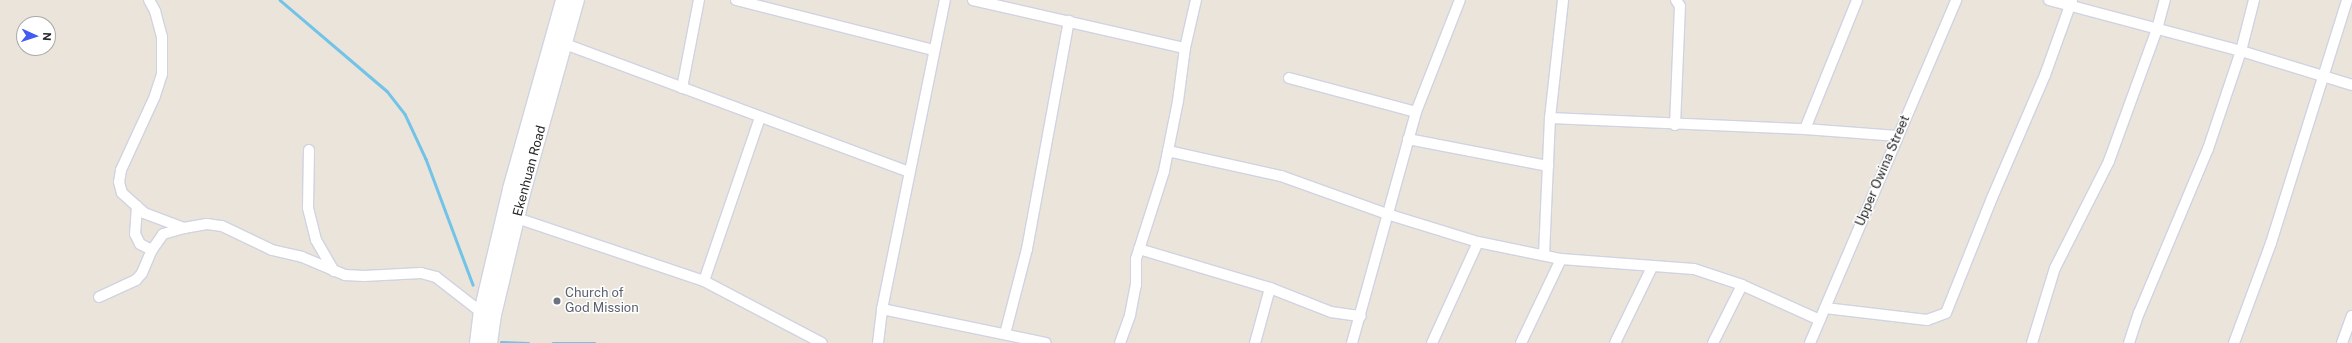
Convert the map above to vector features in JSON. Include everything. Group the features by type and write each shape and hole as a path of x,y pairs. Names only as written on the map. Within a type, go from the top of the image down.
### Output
{"main road":[{"name":"Ekenhuan Road","path":"477,343 481,312 510,189 563,0"},
{"name":"Ekenhuan Road","path":"490,343 490,336 517,218 577,0"}],"street":[{"path":"149,0 155,11 162,37 162,74 155,96 121,170 119,182 122,193 144,213 184,228"},
{"path":"682,88 698,0"},
{"path":"736,0 934,50"},
{"path":"878,343 882,309 945,0"},
{"path":"973,0 1185,48"},
{"path":"1120,343 1130,315 1139,249 1168,151 1178,101 1185,48 1196,0"},
{"path":"1352,343 1361,316 1387,214 1416,112 1460,0"},
{"path":"1544,255 1550,118 1562,0"},
{"path":"1675,125 1680,6 1676,0"},
{"path":"1805,129 1857,0"},
{"name":"Upper Owina Street","path":"1810,343 1956,0"},
{"path":"2049,0 2071,4 2158,30 2241,51 2352,85"},
{"path":"2032,343 2055,268 2108,161 2158,30 2165,0"},
{"path":"2129,343 2139,313 2208,148 2241,51 2254,0"},
{"path":"2234,343 2271,243 2325,76 2347,0"},
{"path":"1825,308 1927,320 1946,314 1992,198 2045,75 2071,4"},
{"path":"1005,334 1027,249 1069,21"},
{"path":"565,44 909,172"},
{"path":"1289,78 1416,112"},
{"path":"704,281 760,117"},
{"path":"1550,118 1675,125 1805,129 1898,136"},
{"path":"1408,138 1548,166"},
{"path":"309,150 308,208 316,240 334,271"},
{"path":"1168,151 1281,176 1387,214 1478,242 1561,259 1694,269 1742,285 1820,320"},
{"path":"137,206 135,234 140,244 152,250"},
{"path":"517,218 704,281 822,343"},
{"path":"99,297 136,280 142,273 152,250 163,234 184,228 215,224 272,250 302,257 334,271 364,276 428,274 436,276 481,312"},
{"path":"1432,343 1478,242"},
{"path":"1139,249 1270,288 1326,311 1361,316"},
{"path":"1521,343 1561,259"},
{"path":"1616,343 1652,267"},
{"path":"1713,343 1742,285"},
{"path":"1255,343 1270,288"},
{"path":"882,309 1046,343"},
{"path":"2342,343 2352,316"}],"waterway":[{"path":"280,0 387,91 405,114 426,159 473,285"},
{"path":"501,342 528,343"},
{"path":"553,343 595,343"}],"place":[{"name":"Church of God Mission","path":"557,301"}]}
